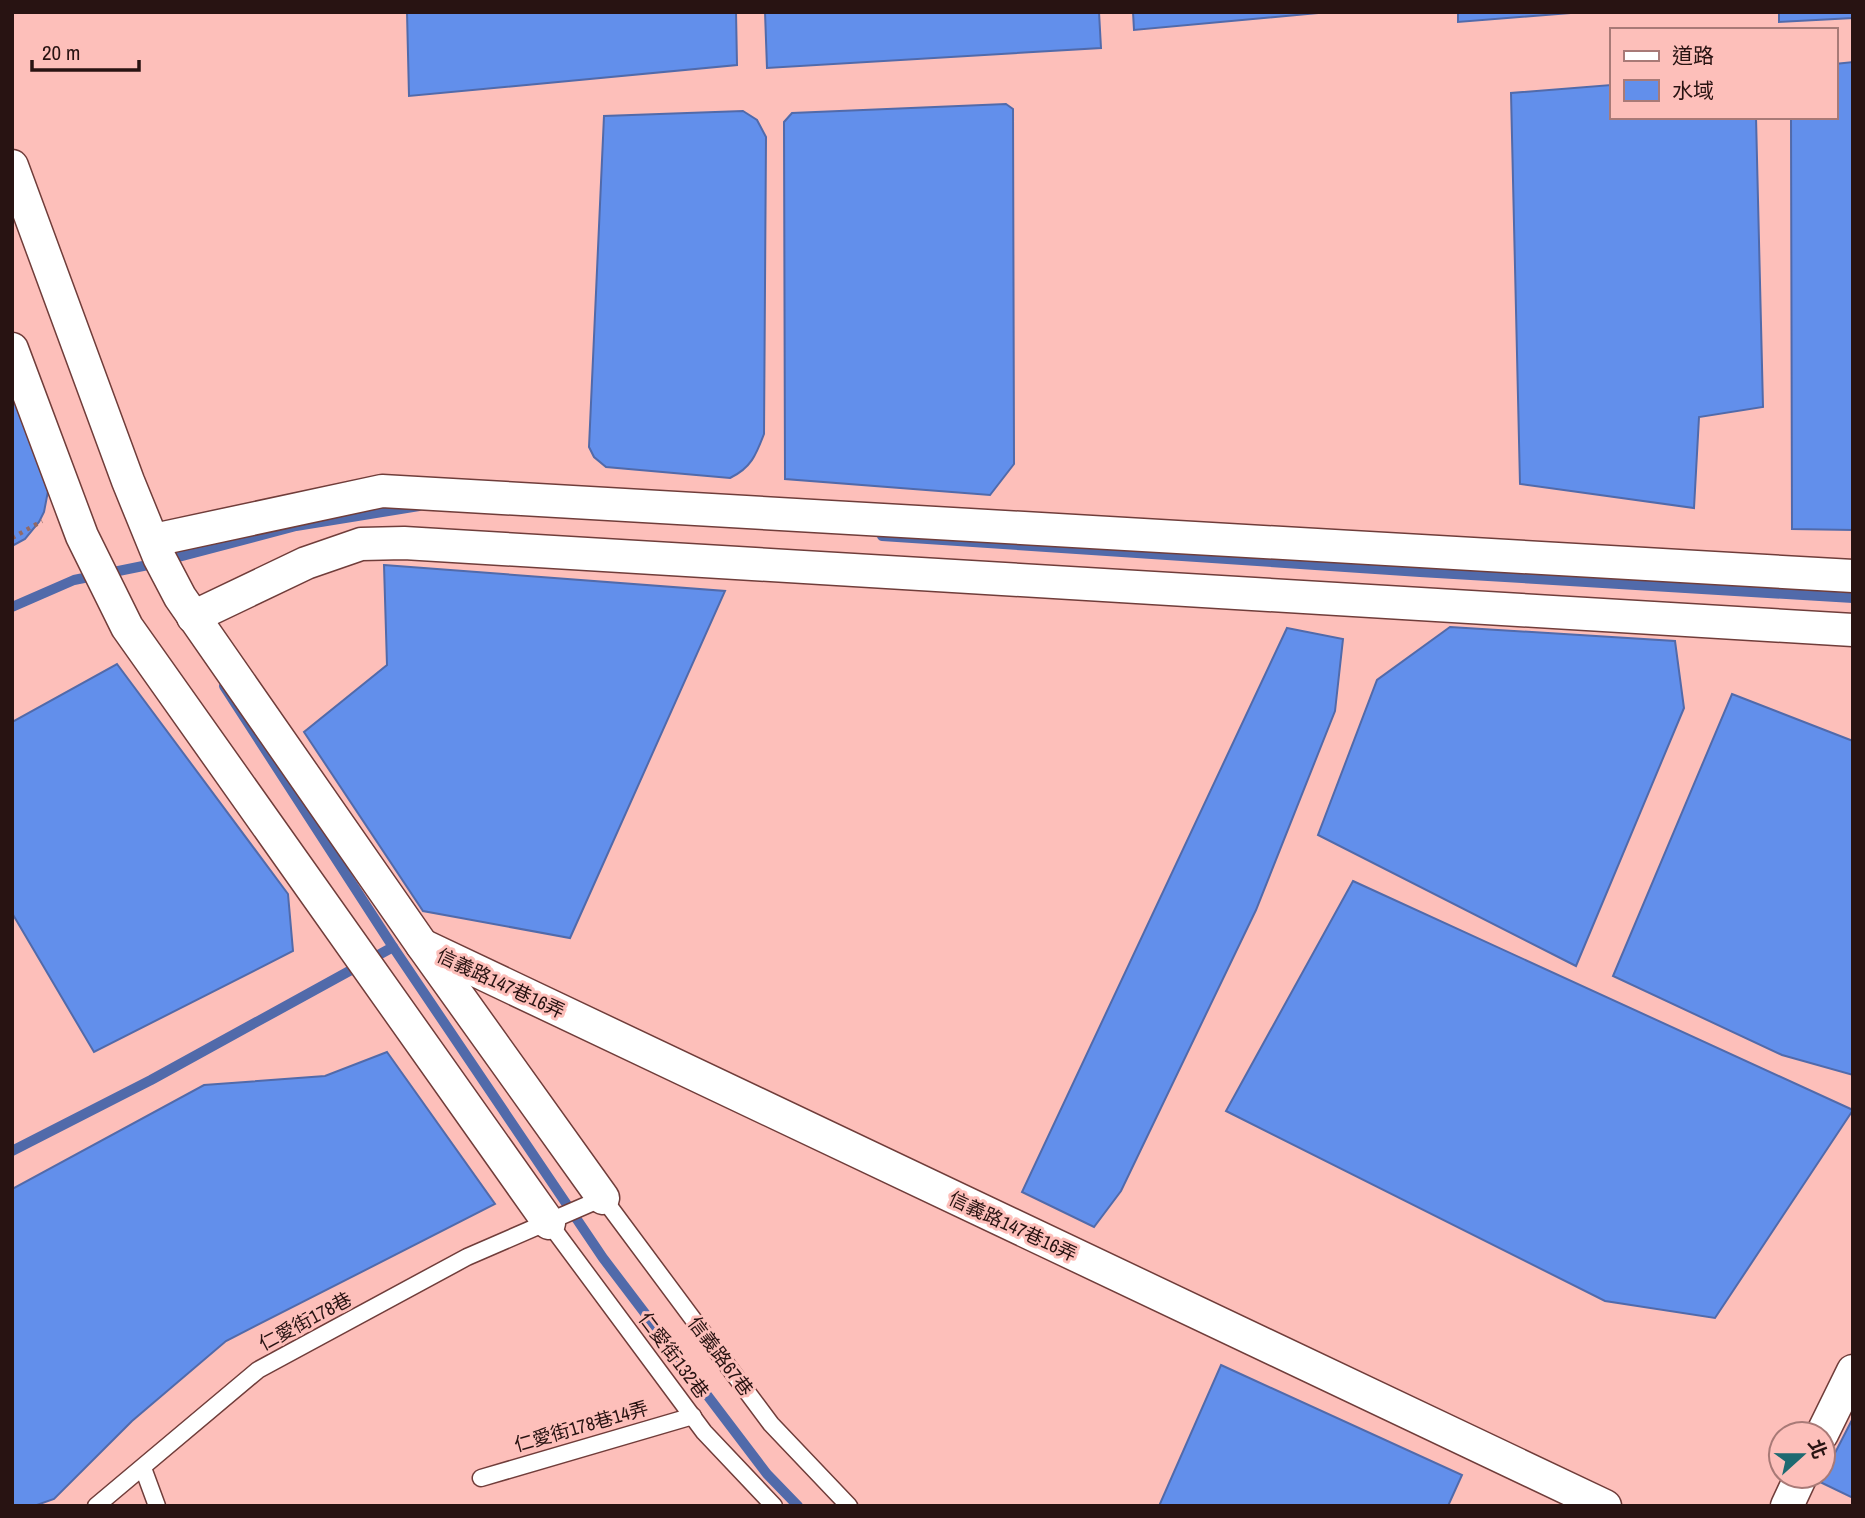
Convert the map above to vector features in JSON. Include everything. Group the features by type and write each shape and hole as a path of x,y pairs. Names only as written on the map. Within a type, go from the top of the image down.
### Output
{"street":[{"path":"12,166 123,468 156,549 187,607 597,1201"},
{"path":"12,349 82,536 127,627 555,1220"},
{"path":"156,549 382,491 1853,576"},
{"path":"187,607 361,544 404,543 1853,631"},
{"name":"信義路147巷16弄","path":"422,945 1605,1506"},
{"path":"1829,1420 1853,1371"},
{"path":"1787,1506 1794,1490"}],"lane":[{"name":"仁愛街178巷","path":"96,1506 258,1370 467,1257 597,1201"},
{"name":"信義路67巷","path":"597,1201 771,1424 849,1506"},
{"name":"仁愛街132巷","path":"555,1220 705,1432 774,1506"},
{"name":"仁愛街178巷14弄","path":"481,1478 693,1416"},
{"path":"144,1468 157,1506"}],"water":[{"path":"407,12 736,12 737,65 409,96"},
{"path":"765,12 1099,12 1101,48 767,68"},
{"path":"1133,12 1329,12 1134,30"},
{"path":"1458,12 1583,12 1458,22"},
{"path":"1779,12 1853,12 1853,18 1779,22"},
{"path":"1853,62 1853,530 1792,529 1791,119 1837,119 1837,64"},
{"path":"1610,85 1610,119 1756,119 1763,407 1699,417 1694,508 1520,484 1511,93"},
{"path":"1006,104 1013,109 1014,464 990,495 785,479 784,122 792,113"},
{"path":"743,111 757,120 766,137 764,434 752,460 730,478 606,467 594,457 589,447 604,116"},
{"path":"12,377 48,491 39,522 25,539 12,546"},
{"path":"384,565 725,591 570,938 423,911 304,732 387,665"},
{"path":"1450,627 1675,641 1684,708 1576,966 1318,835 1377,680"},
{"path":"1287,628 1343,639 1335,711 1256,910 1121,1191 1094,1227 1022,1192"},
{"path":"117,664 288,894 293,951 94,1052 12,913 12,722"},
{"path":"1732,694 1853,741 1853,1075 1782,1055 1613,976"},
{"path":"1353,881 1853,1110 1715,1318 1605,1301 1226,1111"},
{"path":"387,1052 495,1204 226,1341 132,1421 54,1499 34,1506 12,1506 12,1189 204,1085 325,1076"},
{"path":"1221,1365 1462,1475 1448,1506 1159,1506"},
{"path":"1853,1418 1853,1498 1836,1490 1837,1449"}],"waterway":[{"path":"12,607 74,580 148,565 296,526 419,506"},
{"path":"882,536 1853,598"},
{"path":"224,686 393,947 603,1258 767,1474 798,1506"},
{"path":"12,1151 151,1080 393,947"}]}
